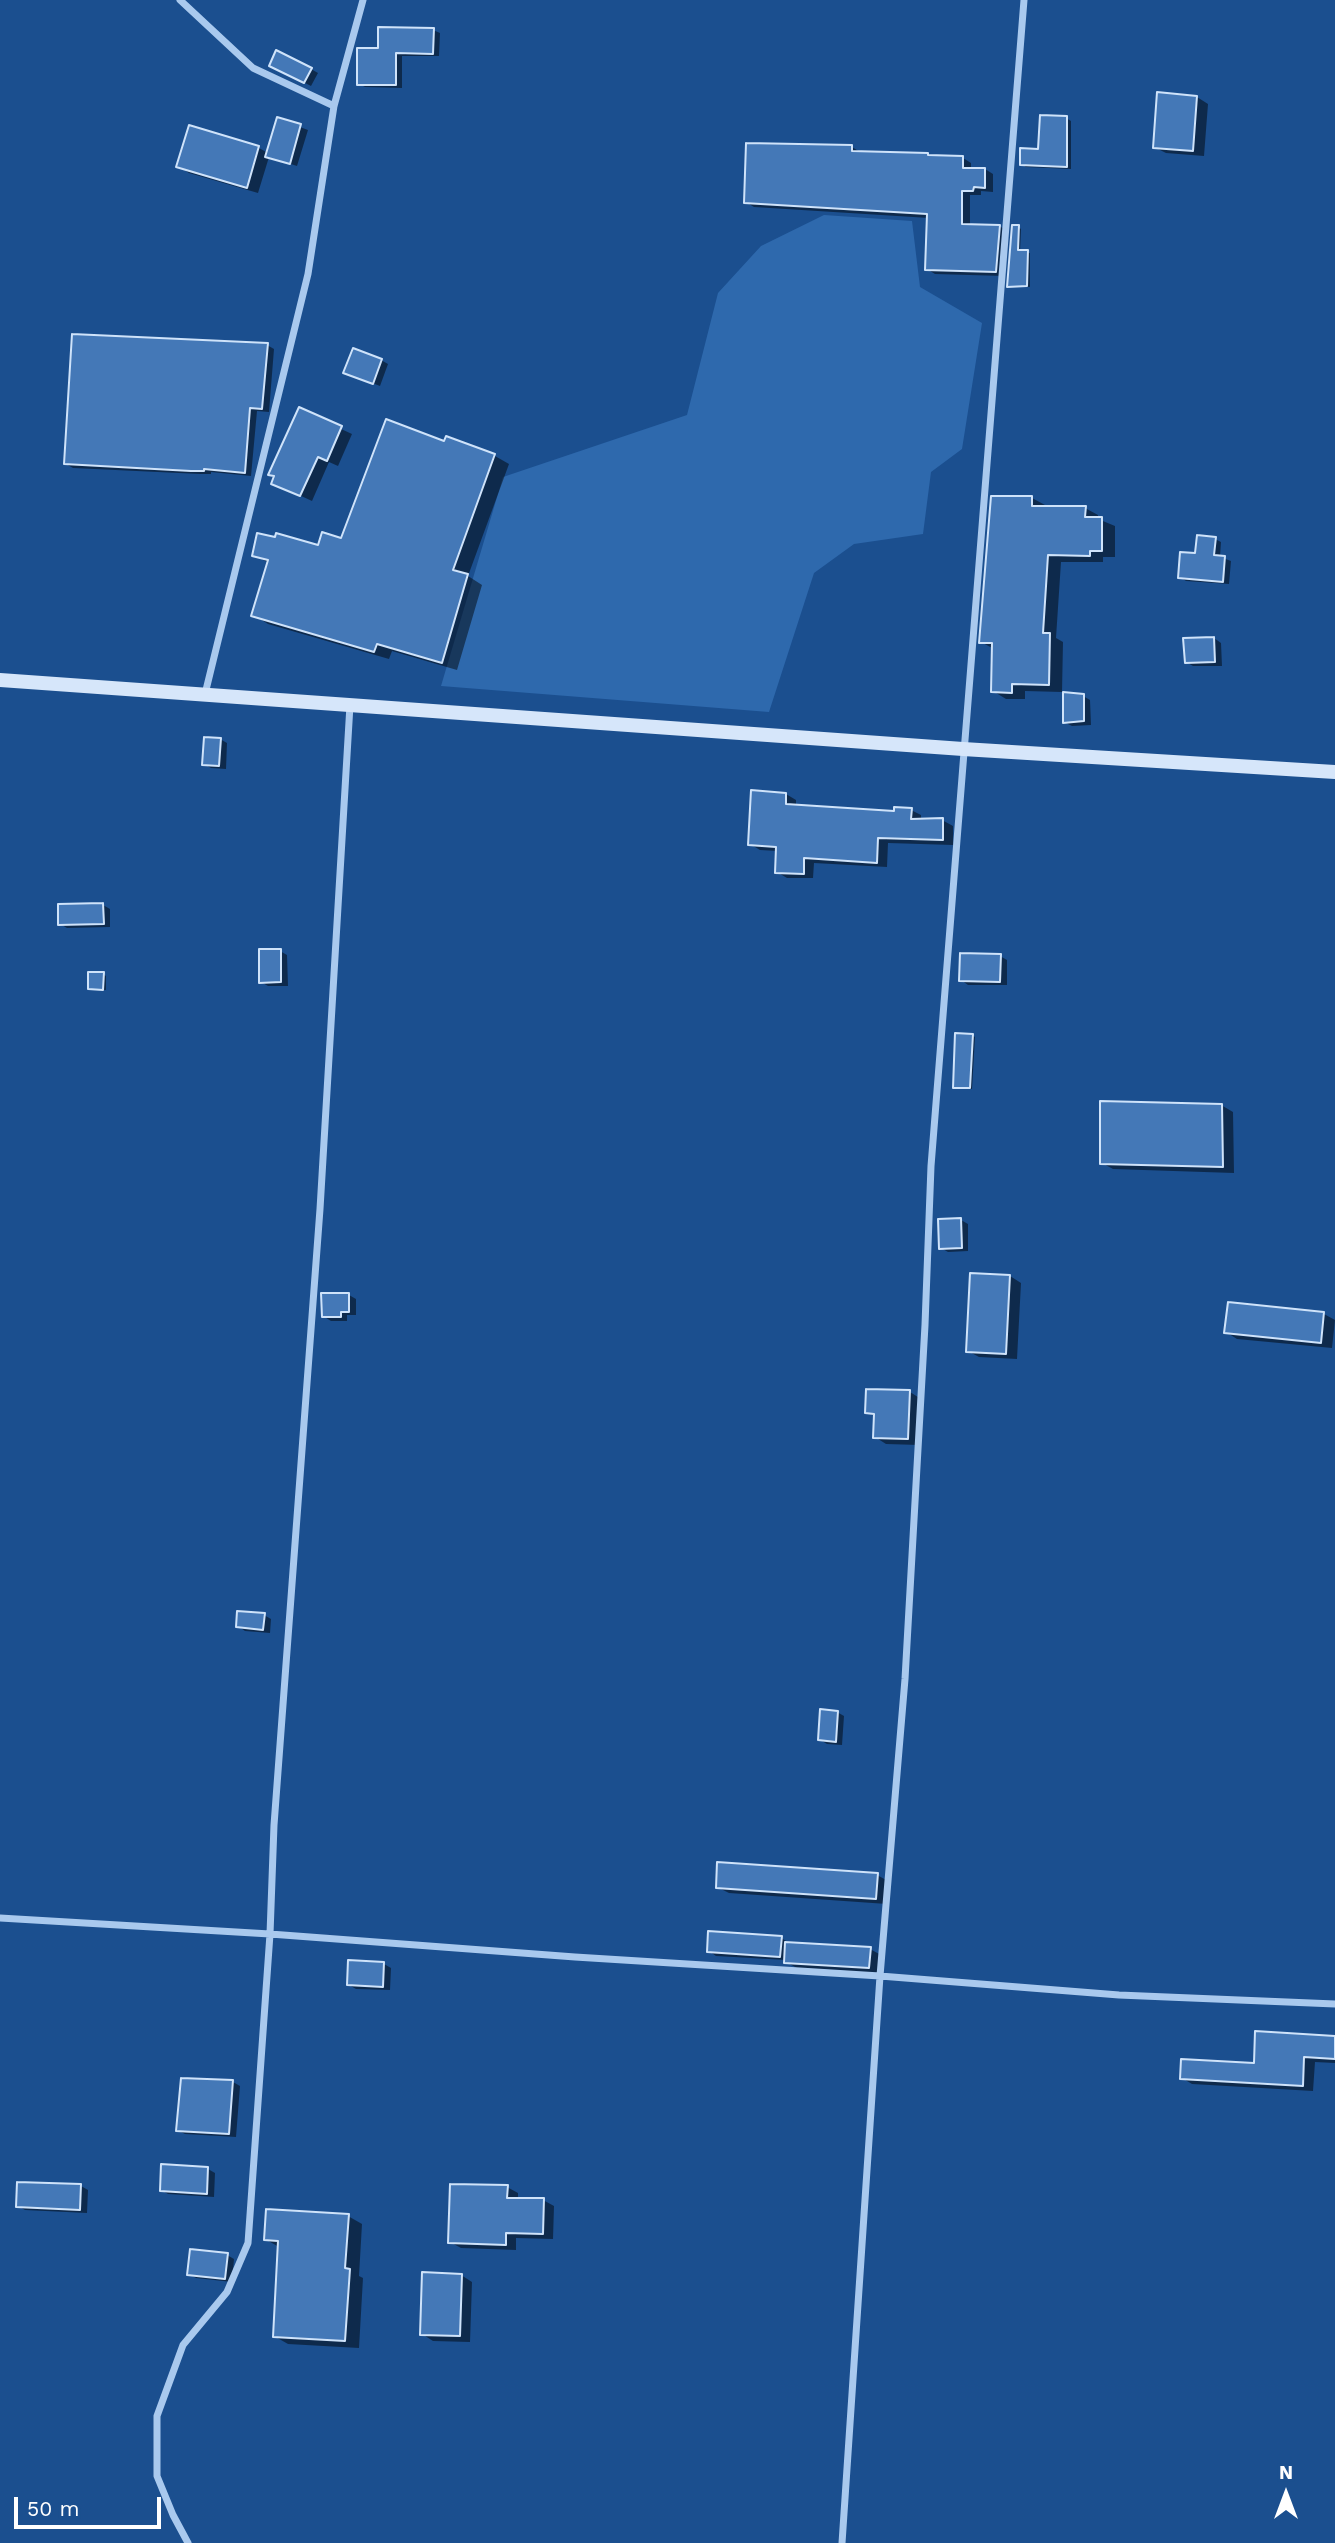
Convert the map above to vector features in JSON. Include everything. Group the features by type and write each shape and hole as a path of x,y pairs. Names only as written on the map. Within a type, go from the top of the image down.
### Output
{"street":[{"path":"180,0 253,68 334,106"},
{"path":"205,694 308,274 334,106 363,0"},
{"path":"842,2543 880,1976 905,1679 931,1166 1024,0"},
{"path":"0,680 963,749 1335,772"},
{"path":"188,2543 157,2476 157,2416 183,2344 227,2292 248,2243 270,1934 274,1825 319,1222 350,705"},
{"path":"0,1918 270,1934 1119,1995 1335,2004"}],"shaded area":[{"path":"824,215 912,221 920,287 982,323 962,449 931,472 923,534 854,544 814,573 769,712 441,686 503,477 687,415 718,293 761,246"}],"building":[{"path":"378,27 434,28 433,54 396,53 396,85 357,85 357,48 378,48"},
{"path":"276,50 312,68 304,83 269,66"},
{"path":"1157,92 1197,96 1193,151 1153,148"},
{"path":"1040,115 1067,116 1067,167 1020,165 1020,148 1038,149"},
{"path":"277,117 301,124 290,164 265,157"},
{"path":"189,125 259,146 247,188 176,167"},
{"path":"746,143 852,145 852,151 963,156 963,168 985,168 985,188 974,187 973,191 962,191 962,224 1000,225 996,272 925,270 927,214 744,203"},
{"path":"1012,225 1019,225 1018,250 1028,250 1027,286 1007,287"},
{"path":"72,334 268,343 262,409 250,408 245,473 64,464"},
{"path":"353,348 382,359 373,384 343,373"},
{"path":"299,407 342,426 327,461 318,457 300,496 271,484 274,476 268,475"},
{"path":"386,419 444,441 446,436 495,454 453,570 468,574 442,663 377,644 374,652 251,616 268,560 252,556 257,533 275,537 276,533 318,545 322,532 341,538"},
{"path":"991,496 1032,496 1032,506 1086,506 1085,517 1102,517 1102,551 1090,551 1090,556 1048,555 1043,633 1050,633 1049,685 1012,684 1012,693 991,692 992,643 979,643"},
{"path":"1197,535 1216,537 1214,555 1225,556 1223,582 1178,578 1180,552 1195,553"},
{"path":"1214,637 1215,662 1185,663 1183,638"},
{"path":"1063,692 1084,694 1084,721 1063,723"},
{"path":"204,737 221,738 219,766 202,765"},
{"path":"751,790 786,793 786,804 894,811 894,807 912,808 911,819 943,818 943,840 878,838 877,863 804,858 804,874 775,873 776,847 748,845"},
{"path":"103,903 104,924 58,925 58,904"},
{"path":"259,949 281,949 281,982 259,983"},
{"path":"960,953 1001,954 1000,982 959,981"},
{"path":"88,972 104,972 103,990 88,989"},
{"path":"955,1033 973,1034 970,1088 953,1088"},
{"path":"1100,1101 1222,1104 1223,1167 1100,1164"},
{"path":"961,1218 962,1248 939,1249 938,1219"},
{"path":"970,1273 1010,1275 1006,1354 966,1352"},
{"path":"321,1293 349,1293 349,1312 341,1312 341,1317 322,1317"},
{"path":"1228,1302 1324,1312 1321,1343 1224,1333"},
{"path":"866,1389 910,1390 908,1439 873,1438 874,1414 865,1413"},
{"path":"237,1611 265,1613 263,1630 236,1627"},
{"path":"820,1709 838,1711 836,1742 818,1740"},
{"path":"717,1862 878,1873 876,1899 716,1888"},
{"path":"708,1931 782,1936 780,1957 707,1952"},
{"path":"785,1942 871,1947 869,1968 784,1963"},
{"path":"348,1960 384,1962 383,1987 347,1985"},
{"path":"1255,2031 1335,2036 1335,2059 1304,2057 1303,2086 1180,2079 1181,2059 1254,2063"},
{"path":"181,2078 233,2080 229,2134 176,2131"},
{"path":"161,2164 208,2167 207,2194 160,2191"},
{"path":"17,2182 81,2184 80,2210 16,2207"},
{"path":"450,2184 508,2185 507,2198 544,2198 543,2234 506,2233 506,2245 448,2243"},
{"path":"266,2209 349,2214 345,2268 350,2269 345,2341 273,2337 278,2241 264,2240"},
{"path":"190,2249 228,2253 225,2279 187,2275"},
{"path":"422,2272 462,2274 460,2336 420,2335"}]}
